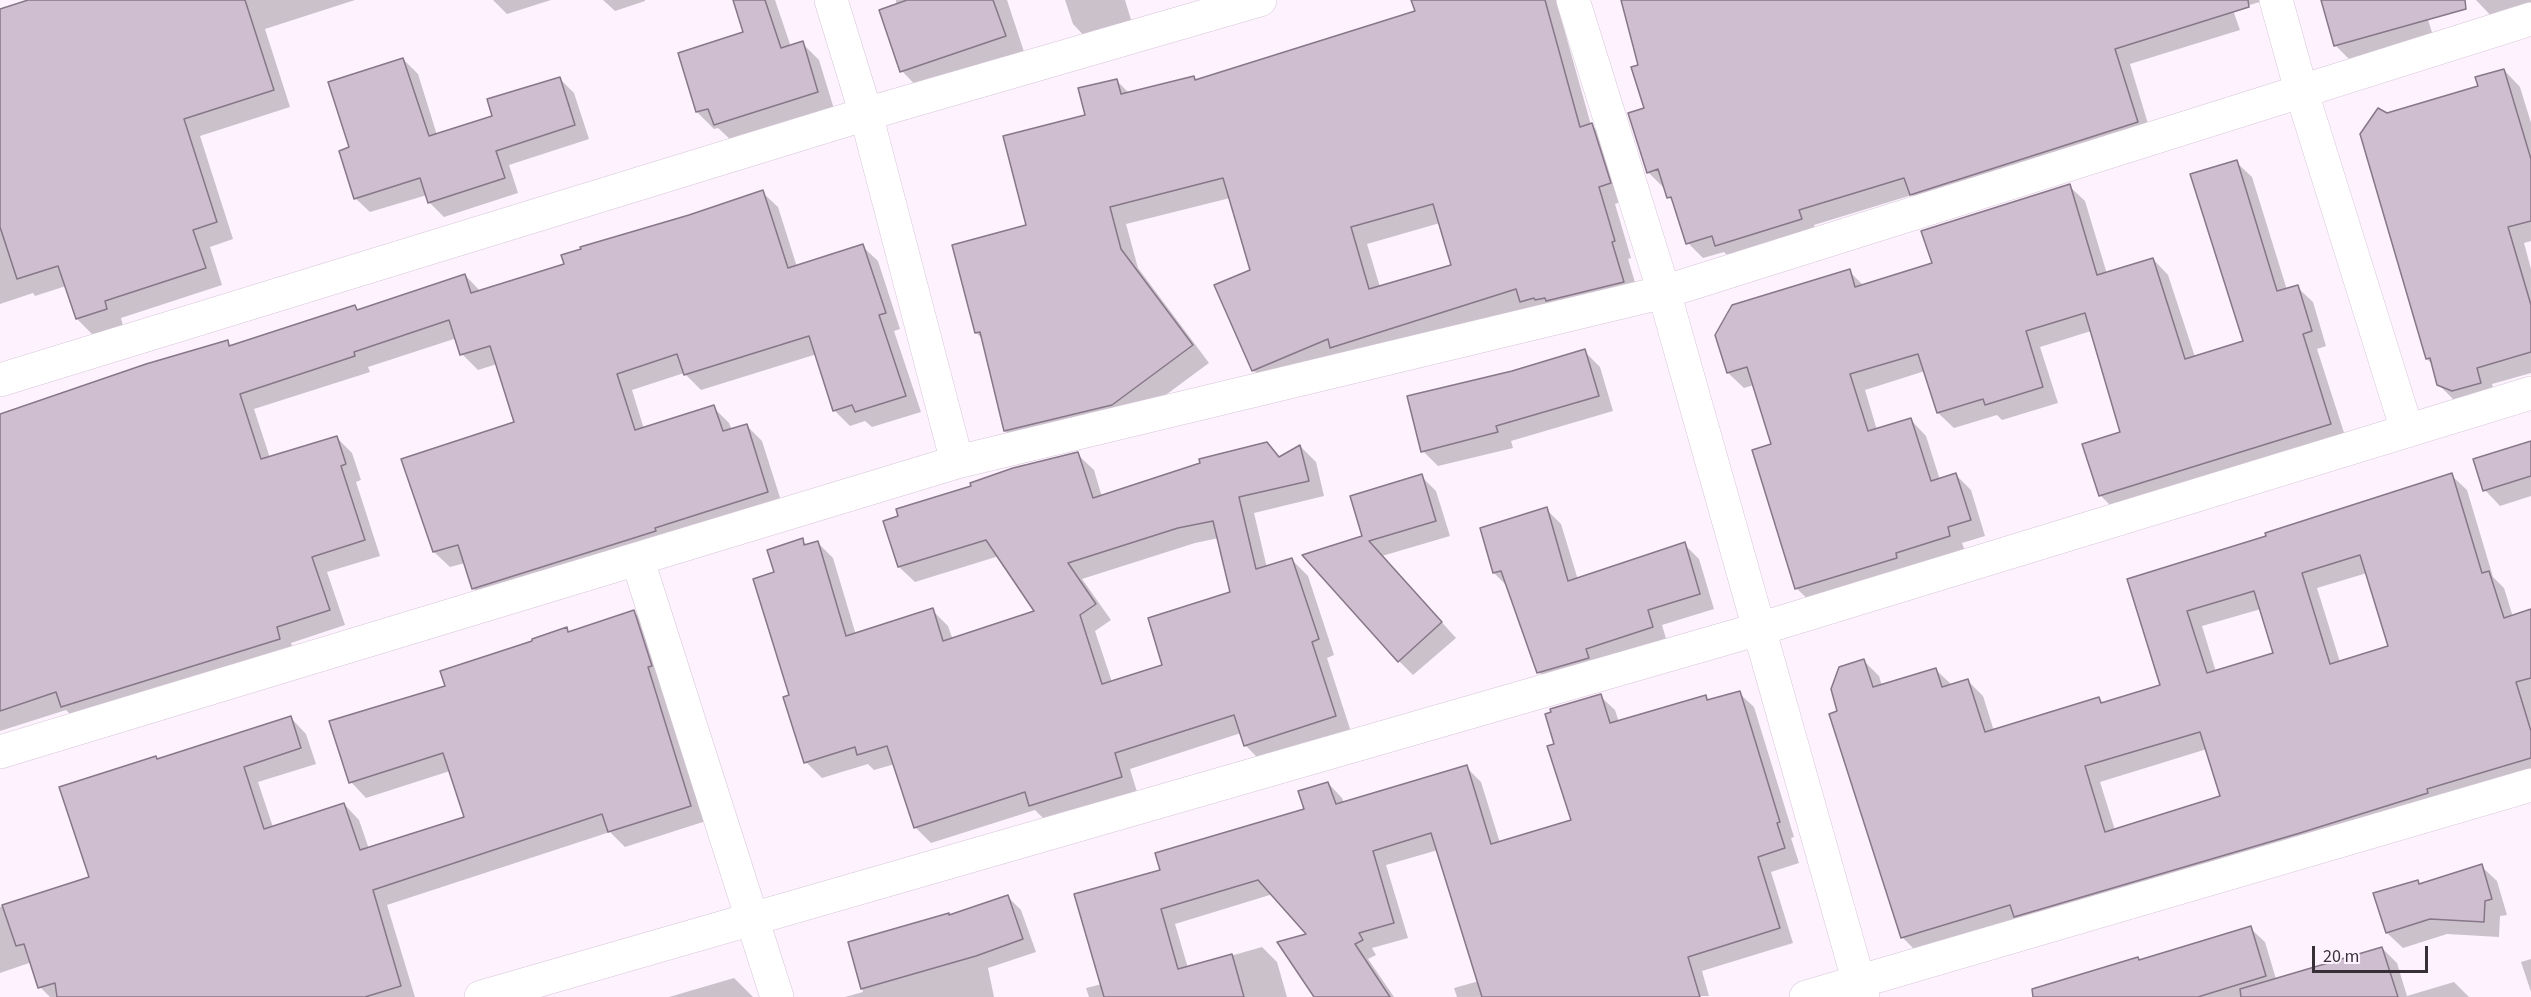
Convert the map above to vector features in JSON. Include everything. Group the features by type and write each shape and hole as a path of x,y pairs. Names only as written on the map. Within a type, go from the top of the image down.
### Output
{"street":[{"path":"831,0 866,114 957,462"},
{"path":"0,380 866,114 1260,0"},
{"path":"1573,0 1664,291 1861,989"},
{"path":"2276,0 2301,90 2407,430"},
{"path":"0,752 638,561 957,462 1664,291 2531,19"},
{"path":"481,997 1759,629 2531,393"},
{"path":"638,561 777,997"},
{"path":"1806,997 1861,989 2531,785"}],"building":[{"path":"28,0 245,0 274,90 184,119 217,222 193,230 206,268 105,301 107,309 76,319 58,266 17,279 0,227 0,9"},
{"path":"733,0 765,0 781,48 803,41 818,92 714,125 708,109 696,112 678,53 743,32"},
{"path":"907,0 993,0 1006,36 900,72 879,10"},
{"path":"1411,0 1545,0 1580,127 1592,123 1611,183 1599,187 1624,282 1546,301 1545,298 1535,300 1534,298 1520,302 1516,289 1330,348 1328,339 1252,371 1214,285 1250,270 1223,178 1110,207 1121,249 1193,345 1112,405 1004,431 980,332 975,333 952,245 1026,225 1003,136 1085,115 1078,88 1117,79 1121,94 1194,76 1195,80 1415,11","holes":["1433,204 1451,265 1369,289 1351,227"]},
{"path":"1621,0 2248,0 2249,7 2115,49 2138,122 1910,195 1904,178 1799,210 1802,219 1715,246 1712,236 1686,244 1671,197 1667,198 1658,169 1647,173 1628,113 1644,108 1631,67 1638,65"},
{"path":"2321,0 2465,0 2466,9 2334,46"},
{"path":"403,58 429,136 492,116 487,99 560,77 575,125 496,151 505,178 428,203 420,178 354,199 339,151 349,147 328,82"},
{"path":"2504,69 2531,159 2531,221 2508,227 2531,305 2531,352 2477,368 2481,383 2452,391 2437,385 2430,358 2426,359 2360,134 2378,108 2387,113 2478,86 2475,77"},
{"path":"2237,160 2277,291 2298,285 2312,331 2303,334 2331,424 2099,496 2082,444 2120,432 2085,313 2026,331 2043,387 1985,405 1983,399 1937,413 1918,354 1850,374 1868,431 1911,418 1931,481 1956,473 1971,520 1948,527 1950,536 1896,553 1897,558 1795,589 1752,450 1771,444 1747,367 1727,373 1715,335 1732,305 1850,269 1855,287 1932,263 1921,231 2070,184 2097,275 2153,258 2185,359 2243,341 2190,174"},
{"path":"763,190 788,268 863,244 886,313 879,315 906,396 855,412 852,405 833,411 809,336 684,375 677,354 617,374 635,430 714,405 723,431 747,424 768,492 655,528 656,531 472,589 458,545 433,552 401,459 514,422 490,346 460,355 449,320 354,352 355,356 240,394 261,459 337,436 346,464 341,466 365,540 312,557 330,610 277,627 280,639 61,707 56,692 0,711 0,414 146,364 228,340 229,346 355,305 357,310 465,274 471,293 564,264 561,255 581,249 580,247 689,215"},
{"path":"1585,349 1599,396 1496,426 1498,432 1421,452 1407,396 1512,371"},
{"path":"2531,441 2531,476 2483,491 2473,459"},
{"path":"1267,442 1279,457 1300,445 1309,481 1239,497 1256,569 1292,558 1319,639 1312,642 1336,716 1244,746 1234,715 1115,753 1122,777 1029,806 1025,792 914,828 887,746 857,755 855,747 804,763 783,697 789,695 753,579 774,572 767,550 803,538 804,545 818,541 846,636 933,608 943,641 1034,611 986,540 898,567 883,521 898,516 896,509 971,486 970,483 1013,468 1078,452 1093,498 1200,463 1199,459","holes":["1213,521 1230,592 1148,618 1162,665 1102,684 1080,615 1096,604 1068,563 1178,528"]},
{"path":"2452,473 2482,573 2489,571 2504,618 2531,609 2531,678 2516,682 2531,731 2531,758 2427,789 2428,793 2300,833 2014,917 2010,905 1901,938 1829,714 1837,711 1831,689 1839,667 1864,659 1873,687 1936,668 1942,687 1968,679 1985,732 2099,697 2101,703 2160,685 2127,579 2266,536 2265,533","holes":["2360,555 2388,646 2330,664 2302,573","2254,591 2273,653 2207,673 2187,611","2200,732 2220,796 2105,832 2085,766"]},
{"path":"1422,474 1436,521 1369,541 1442,622 1398,662 1302,555 1362,536 1350,496"},
{"path":"1547,507 1568,581 1685,542 1700,594 1648,610 1653,627 1586,649 1589,658 1537,673 1501,571 1493,573 1480,528"},
{"path":"634,610 652,666 648,667 691,806 608,832 602,814 373,890 401,986 365,997 57,997 55,983 38,988 24,944 16,946 2,905 89,877 59,787 156,756 157,759 291,716 301,748 244,767 264,829 344,803 360,850 464,817 443,753 349,783 329,721 445,686 440,671 567,627 568,632"},
{"path":"1740,691 1780,822 1777,823 1785,848 1758,857 1780,928 1688,957 1700,997 1482,997 1431,833 1373,851 1394,923 1359,933 1363,940 1355,944 1390,997 1314,997 1277,942 1306,934 1258,880 1161,909 1178,969 1232,954 1244,997 1104,997 1074,894 1160,870 1155,853 1304,809 1298,791 1328,782 1336,804 1467,765 1491,844 1571,820 1547,746 1554,744 1545,714 1551,712 1550,709 1601,694 1610,723 1706,695 1707,700"},
{"path":"2482,864 2492,899 2485,901 2484,922 2430,919 2386,933 2373,893 2418,880 2419,884"},
{"path":"1008,895 1023,939 976,956 861,989 848,942 949,913 949,915"},
{"path":"2251,926 2266,976 2198,997 2033,997 2032,989"},
{"path":"2382,947 2398,997 2241,997 2240,989"}]}
